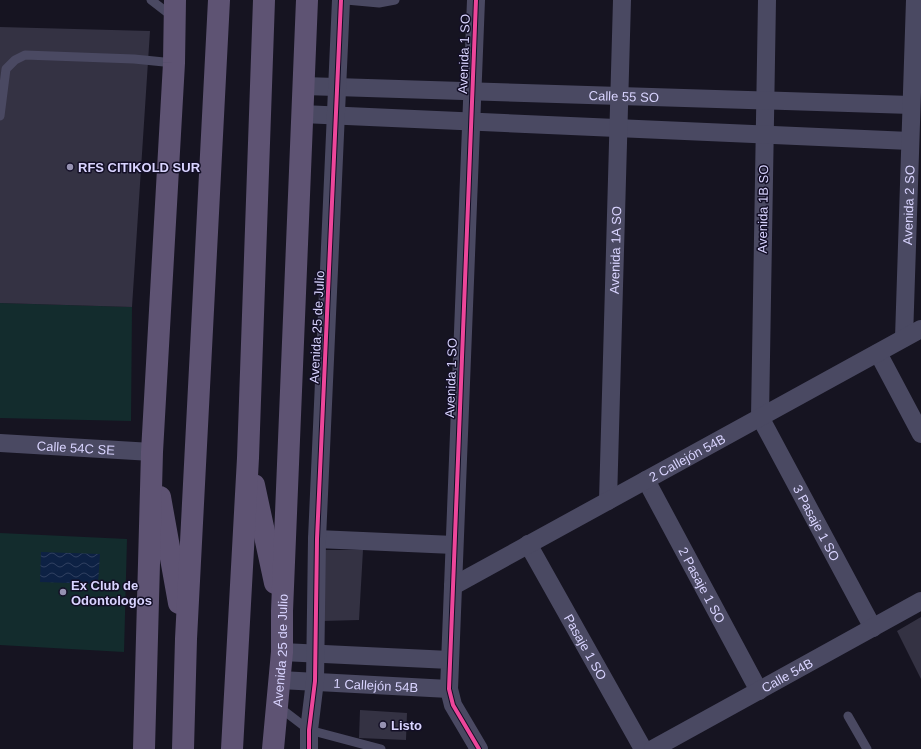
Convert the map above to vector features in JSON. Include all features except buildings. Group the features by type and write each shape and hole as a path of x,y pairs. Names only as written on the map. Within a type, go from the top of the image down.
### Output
{"main road":[{"path":"183,749 186,639 219,0"},
{"path":"232,749 248,458 264,0"},
{"name":"Avenida 25 de Julio","path":"273,749 282,652 282,611 307,0"},
{"path":"144,749 152,452 174,63 174,9"},
{"path":"152,452 186,639"},
{"path":"248,458 282,611"}],"street":[{"name":"Avenida 25 de Julio","path":"309,749 309,730 315,681 317,540 337,116 340,0"},
{"name":"Avenida 1 SO","path":"476,0 449,689 453,705 479,749"},
{"name":"Avenida 1A SO","path":"608,501 622,0"},
{"name":"Avenida 1B SO","path":"760,417 767,0"},
{"name":"Avenida 2 SO","path":"904,338 915,0"},
{"name":"Calle 55 SO","path":"304,86 911,105"},
{"path":"302,114 910,141"},
{"name":"2 Callejón 54B","path":"452,586 921,329"},
{"path":"878,353 921,434"},
{"name":"3 Pasaje 1 SO","path":"760,417 873,628"},
{"name":"Calle 54C SE","path":"0,443 152,452"},
{"name":"2 Pasaje 1 SO","path":"646,480 759,691"},
{"path":"317,540 454,545"},
{"name":"Pasaje 1 SO","path":"528,544 642,749"},
{"name":"Calle 54B","path":"653,749 921,601"},
{"name":"1 Callejón 54B","path":"282,652 316,655 450,660"},
{"name":"1 Callejón 54B","path":"280,680 449,689"}],"lane":[{"path":"150,0 174,9"},
{"path":"346,0 379,3 395,0"},
{"path":"0,116 6,69 15,60 25,55 134,59 174,63"},
{"path":"276,705 309,730 364,747 381,749"},
{"path":"848,716 867,749"}],"green space":[{"path":"0,303 132,307 131,421 0,418"},
{"name":"Ex Club de Odontologos","path":"0,533 127,539 124,652 0,645"}],"water":[{"path":"41,552 100,554 98,584 40,582"}],"cycle path":[{"path":"309,749 309,730 315,681 317,539 341,0"},
{"path":"476,0 449,689 453,705 479,749"}],"place":[{"name":"RFS CITIKOLD SUR","path":"70,167"},
{"name":"Ex Club de Odontologos","path":"63,592"},
{"name":"Listo","path":"383,725"}]}
